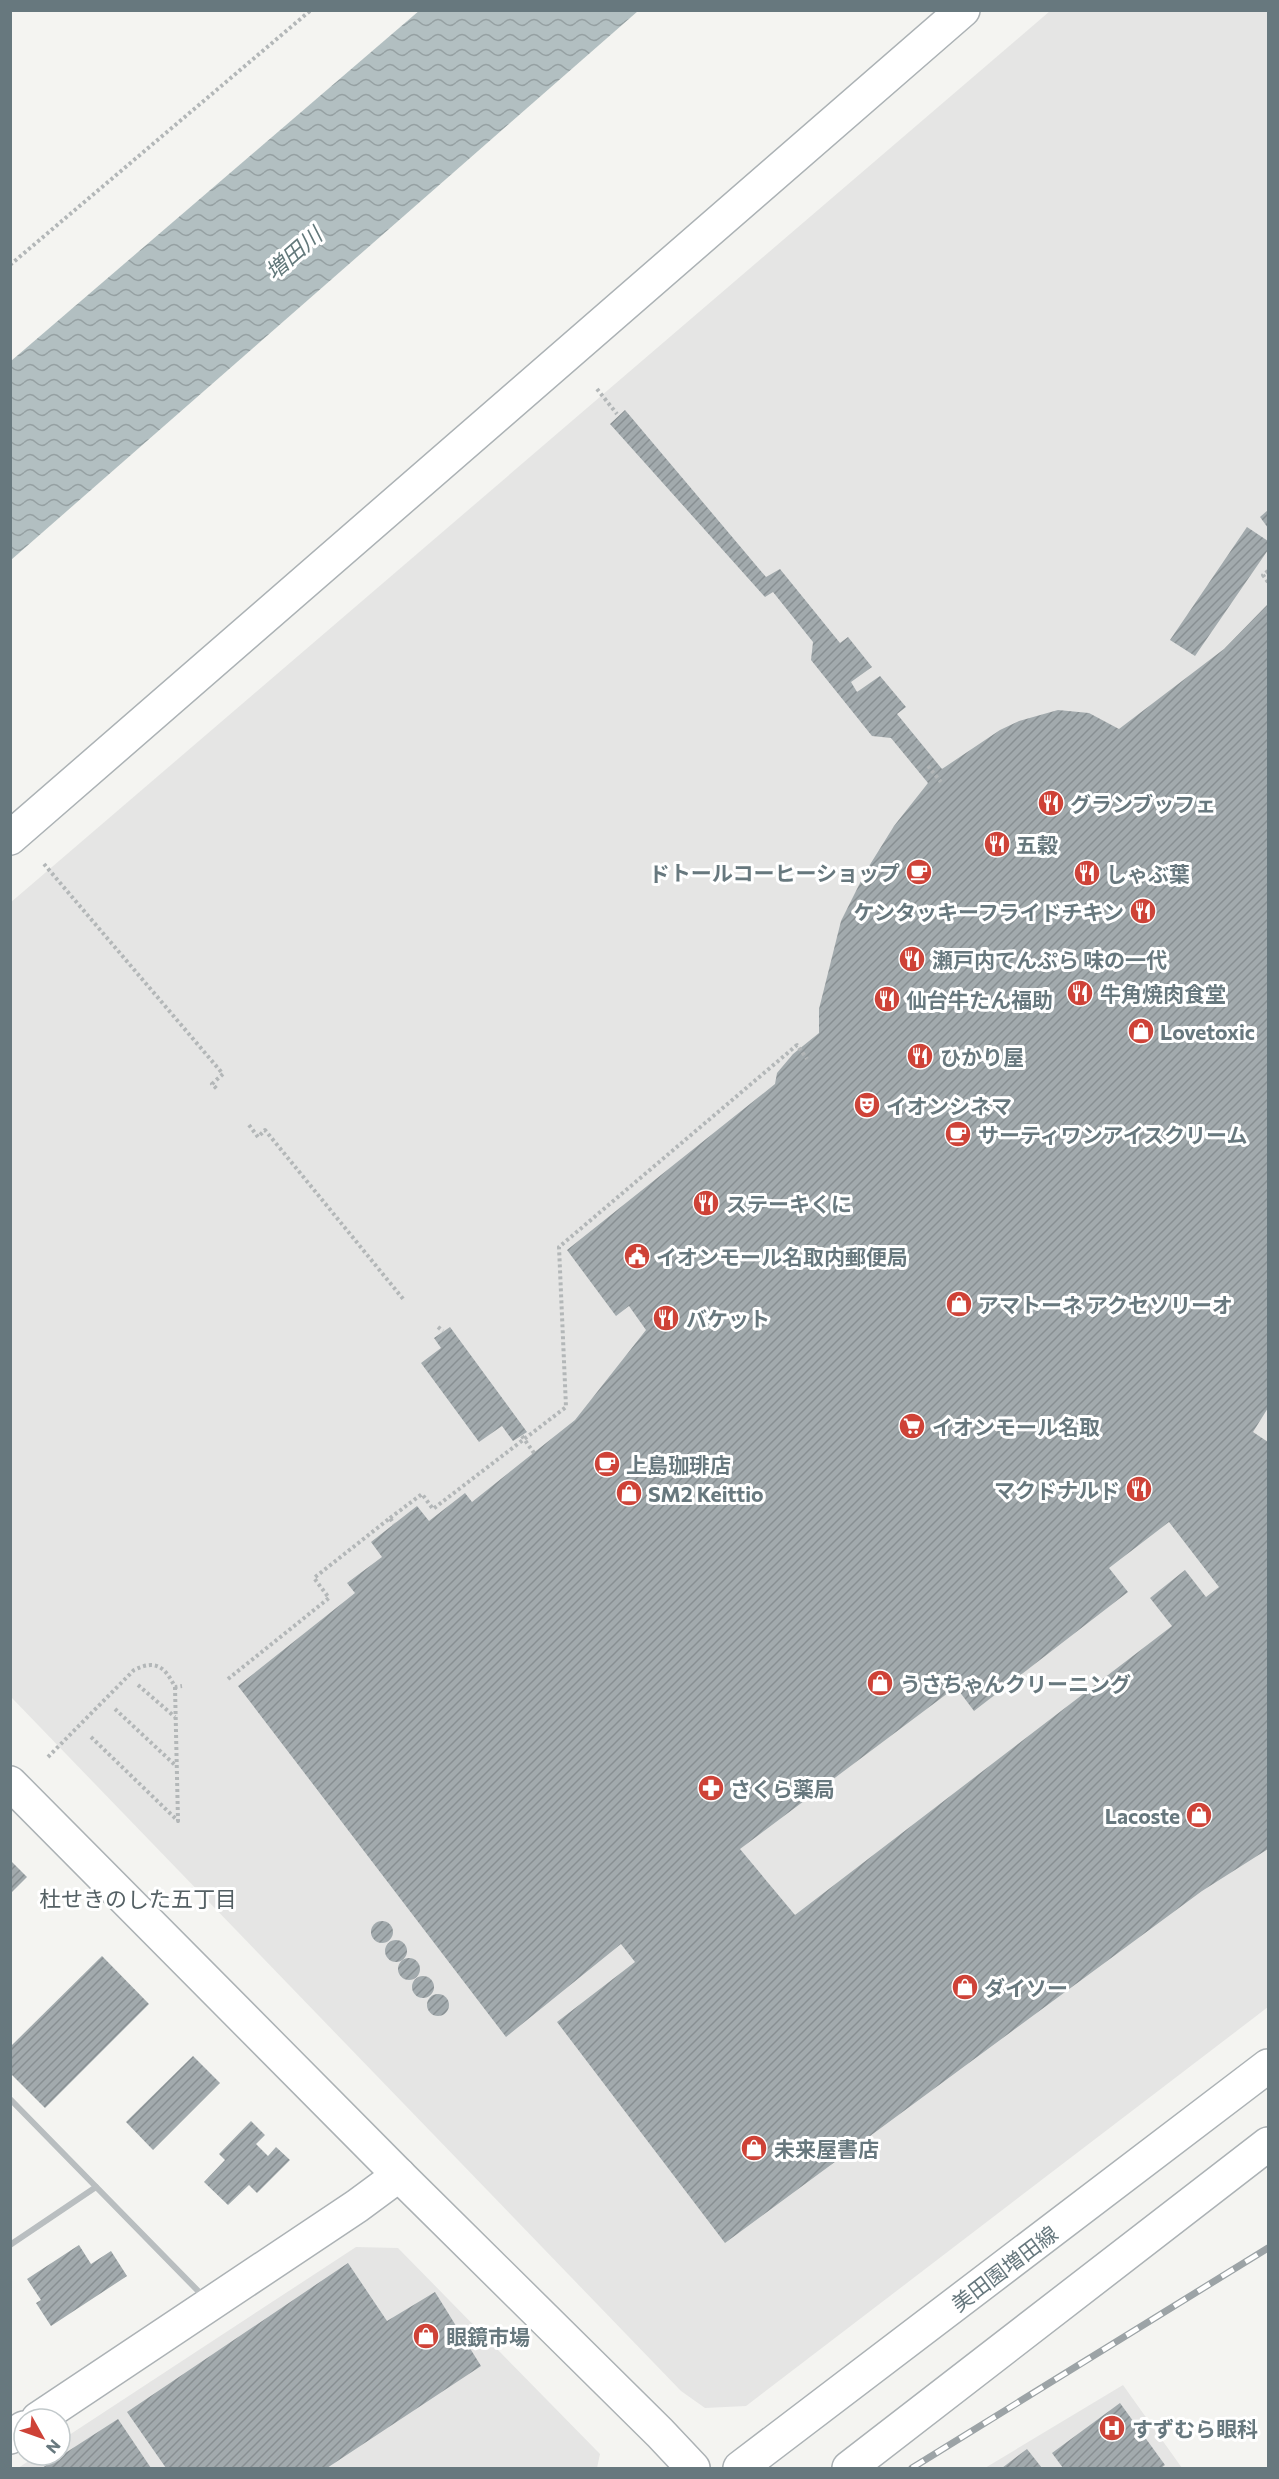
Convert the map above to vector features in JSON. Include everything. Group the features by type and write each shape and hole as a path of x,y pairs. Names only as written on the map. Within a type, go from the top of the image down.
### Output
{"street":[{"path":"10,838 963,10"},
{"path":"10,1783 399,2175 651,2424 693,2469"},
{"name":"美田園増田線","path":"740,2469 1269,2066"},
{"path":"10,2099 211,2304"},
{"path":"849,2469 1269,2144"},
{"path":"56,2407 357,2206 399,2175"},
{"path":"10,2245 96,2187"}],"path":[{"path":"10,265 311,10"},
{"path":"597,388 617,414"},
{"path":"1269,571 1263,575 1269,582"},
{"path":"928,766 941,782"},
{"path":"44,864 223,1074 213,1084 217,1089"},
{"path":"228,1679 329,1598 314,1578 422,1494 433,1509 566,1407 559,1247 797,1045 807,1059"},
{"path":"249,1125 258,1137 266,1130 404,1300"},
{"path":"438,1327 443,1331"},
{"path":"523,1438 534,1453"},
{"path":"390,1518 394,1524"},
{"path":"48,1757 134,1670 144,1665 160,1667 168,1674 175,1687 178,1821 91,1737"},
{"path":"138,1685 175,1718"},
{"path":"175,1687 182,1686"},
{"path":"115,1709 176,1766"}],"shaded area":[{"path":"1050,11 1268,11 1268,2007 746,2406 705,2408 681,2391 11,1697 10,903"},
{"path":"356,2247 398,2248 600,2454 597,2468 18,2468 72,2467 72,2433"},
{"path":"1123,2385 1182,2468 985,2468"}],"water":[{"name":"増田川","path":"420,10 638,11 11,560 11,361"}],"building":[{"name":"イオンモール名取","path":"625,410 766,577 780,569 840,643 848,637 872,667 851,682 857,692 880,676 906,707 897,714 942,769 1000,730 1019,721 1058,710 1089,713 1119,729 1224,649 1268,604 1268,1408 1253,1432 1268,1442 1268,1849 1202,1891 725,2243 557,2022 635,1962 621,1944 506,2037 238,1686 355,1593 347,1583 382,1557 371,1542 417,1506 429,1521 465,1493 472,1502 575,1420 646,1330 629,1306 616,1316 567,1250 775,1084 777,1073 793,1054 819,1033 819,1009 841,921 866,871 894,826 928,783 891,738 872,736 811,660 813,642 773,592 765,597 610,424","holes":["1169,1522 1219,1587 1206,1597 1185,1570 1150,1598 1172,1626 795,1915 740,1849 956,1687 974,1711 1128,1592 1109,1568"]},
{"path":"1268,510 1268,528 1260,517"},
{"path":"1247,527 1268,541 1268,550 1195,656 1170,640"},
{"path":"450,1327 527,1432 513,1441 502,1426 479,1442 421,1363 441,1348 434,1338"},
{"path":"10,1860 27,1877 10,1894"},
{"path":"382,1921 390,1924 393,1932 390,1940 382,1943 374,1940 371,1932 374,1924"},
{"path":"396,1940 406,1947 407,1951 400,1961 396,1962 386,1955 385,1951 392,1941"},
{"path":"102,1956 149,2004 45,2108 10,2073 10,2047"},
{"path":"409,1958 419,1965 420,1969 413,1979 409,1980 399,1973 398,1969 405,1959"},
{"path":"423,1976 431,1979 434,1987 431,1995 423,1998 415,1995 412,1987 415,1979"},
{"path":"438,1994 448,2001 449,2005 442,2015 438,2016 428,2009 427,2005 434,1995"},
{"path":"193,2056 220,2083 153,2150 126,2122"},
{"path":"251,2121 265,2135 256,2144 268,2156 276,2147 290,2160 257,2193 249,2185 228,2205 204,2182 225,2160 219,2154"},
{"path":"79,2245 91,2264 111,2251 127,2276 51,2326 36,2303 41,2300 27,2279"},
{"path":"348,2263 387,2321 435,2292 481,2366 327,2468 166,2468 127,2412"},
{"name":"すずむら眼科","path":"1120,2403 1165,2465 1161,2468 1063,2468 1052,2453"},
{"path":"118,2419 151,2468 42,2468 72,2467 72,2449"},
{"path":"1027,2449 1042,2468 1002,2468"}],"railway":[{"path":"912,2468 1268,2248"}],"place":[{"name":"グランブッフェ","path":"1051,803"},
{"name":"五穀","path":"997,844"},
{"name":"ドトールコーヒーショップ","path":"919,872"},
{"name":"しゃぶ葉","path":"1087,873"},
{"name":"ケンタッキーフライドチキン","path":"1143,911"},
{"name":"瀬戸内てんぷら 味の一代","path":"912,959"},
{"name":"牛角焼肉食堂","path":"1080,993"},
{"name":"仙台牛たん福助","path":"887,999"},
{"name":"Lovetoxic","path":"1141,1031"},
{"name":"ひかり屋","path":"920,1056"},
{"name":"イオンシネマ","path":"867,1105"},
{"name":"サーティワンアイスクリーム","path":"958,1134"},
{"name":"ステーキくに","path":"706,1203"},
{"name":"イオンモール名取内郵便局","path":"637,1256"},
{"name":"アマトーネ アクセソリーオ","path":"959,1304"},
{"name":"バケット","path":"666,1318"},
{"name":"イオンモール名取","path":"912,1426"},
{"name":"上島珈琲店","path":"607,1464"},
{"name":"マクドナルド","path":"1139,1489"},
{"name":"SM2 Keittio","path":"629,1493"},
{"name":"うさちゃんクリーニング","path":"880,1683"},
{"name":"さくら薬局","path":"711,1788"},
{"name":"Lacoste","path":"1199,1815"},
{"name":"ダイソー","path":"965,1987"},
{"name":"未来屋書店","path":"754,2148"},
{"name":"眼鏡市場","path":"426,2336"},
{"name":"すずむら眼科","path":"1112,2428"}],"district":[{"name":"杜せきのした五丁目","path":"138,1898"}]}
